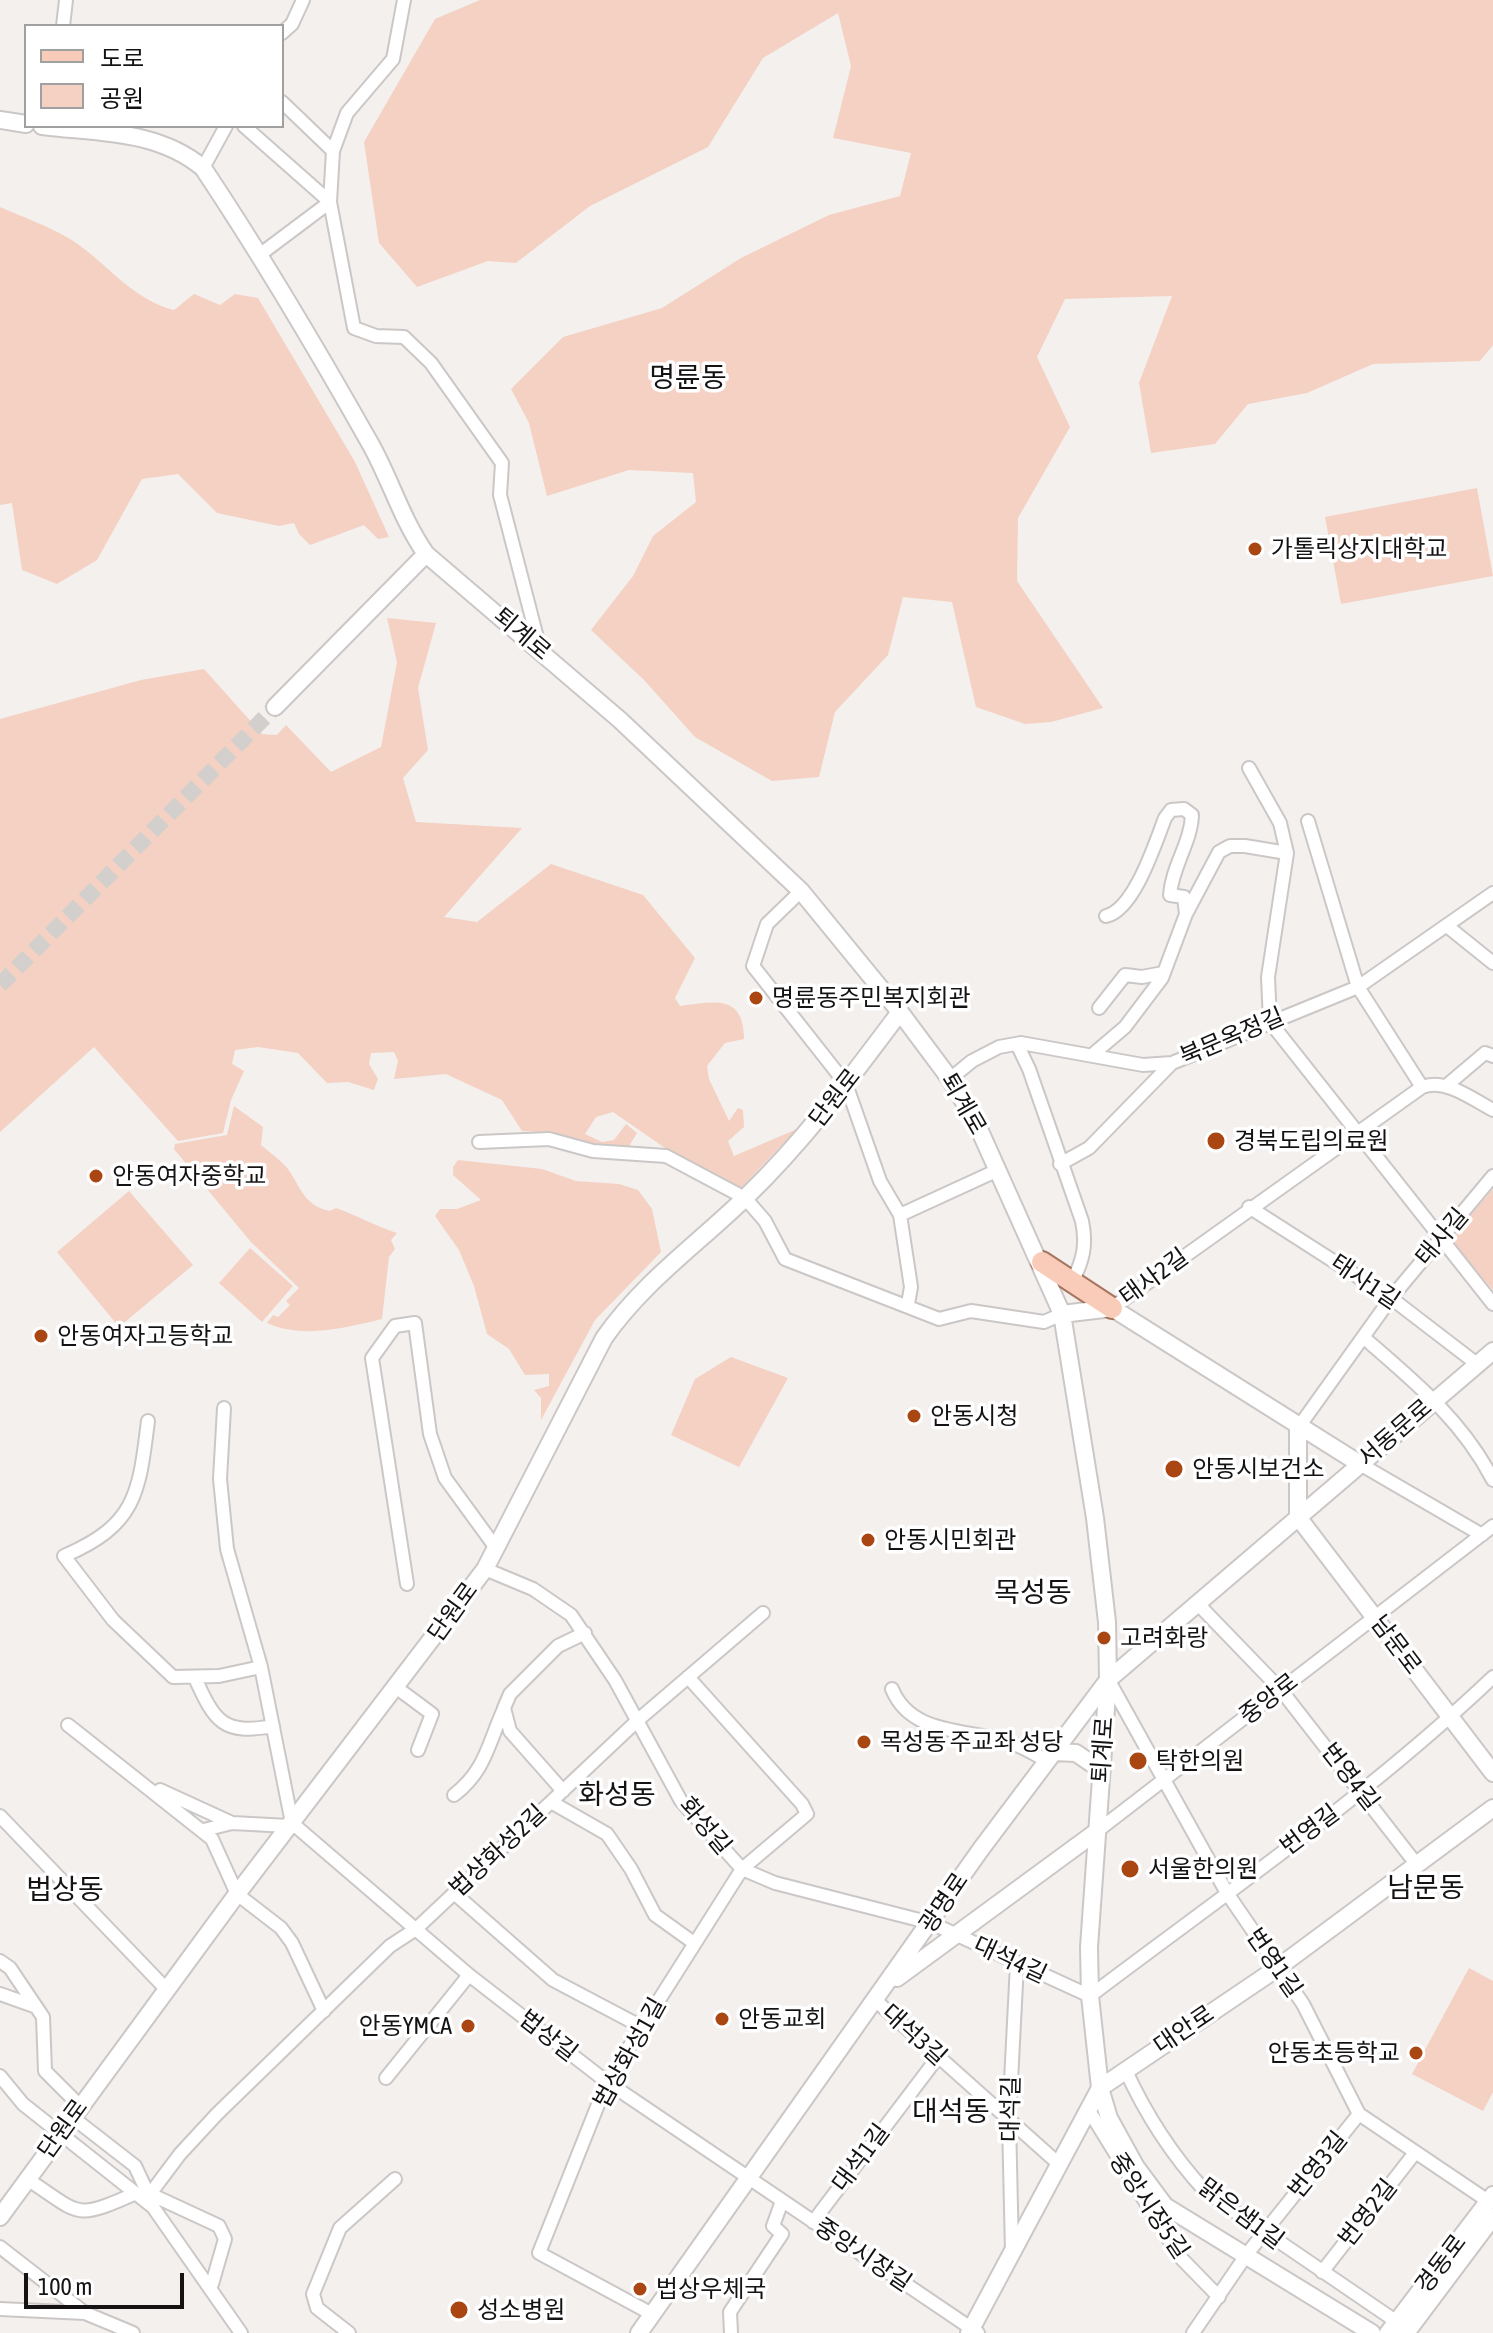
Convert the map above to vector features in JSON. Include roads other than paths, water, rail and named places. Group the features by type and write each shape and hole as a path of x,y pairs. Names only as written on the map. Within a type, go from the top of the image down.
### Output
{"main road":[{"path":"1042,1262 1112,1308"}],"street":[{"path":"63,24 66,0"},
{"path":"284,31 292,24 303,0"},
{"path":"404,0 393,59 347,113 333,151 330,202 354,328 376,336 404,337 431,363 502,463 500,495 540,649"},
{"path":"284,104 333,151"},
{"path":"0,120 24,124"},
{"name":"퇴계로","path":"60,128 161,142 184,152 203,168 367,437 387,473 410,532 426,554 540,649 715,807 801,891 900,1012 950,1079 975,1120 1042,1262 1062,1314 1100,1562 1107,1622 1108,1680 1089,1947 1090,1996 1100,2088 1115,2130 1136,2167 1165,2206 1372,2333"},
{"path":"203,168 225,128"},
{"path":"246,128 330,202"},
{"path":"258,256 330,202"},
{"path":"275,707 426,554"},
{"path":"1249,768 1280,823 1287,853 1268,977 1270,1022 1493,1304"},
{"path":"1106,916 1115,914 1131,900 1165,818 1171,810 1184,809 1192,815 1191,832 1171,881 1170,895 1184,897 1186,914"},
{"path":"1308,821 1358,987 1422,1087 1434,1083 1446,1086 1493,1110"},
{"path":"1092,1055 1125,1027 1163,973 1186,914 1219,852 1230,846 1245,846 1287,853"},
{"path":"801,891 767,924 753,966 846,1084 880,1181 900,1215 911,1287 908,1304"},
{"name":"북문옥정길","path":"950,1079 986,1054 1017,1044 1143,1065 1172,1063 1358,987 1493,893"},
{"path":"1447,926 1493,963"},
{"path":"1099,1008 1125,975 1142,977 1163,973"},
{"name":"단원로","path":"0,2217 237,1894 485,1569 604,1338 626,1306 745,1198 800,1142 900,1012"},
{"path":"1017,1044 1029,1069 1086,1241 1072,1282"},
{"path":"1446,1086 1485,1053 1493,1056"},
{"path":"1060,1164 1089,1148 1172,1063"},
{"name":"태사2길","path":"1360,1464 1298,1428 1112,1308 1249,1207 1422,1087"},
{"path":"479,1142 549,1139 593,1151 666,1156 745,1198 765,1221 785,1259 838,1283 908,1304 939,1319 971,1311 1044,1322 1062,1314 1112,1308"},
{"path":"900,1215 998,1170"},
{"name":"태사길","path":"1298,1428 1391,1298 1493,1176"},
{"name":"태사1길","path":"1249,1207 1391,1298 1477,1364"},
{"path":"407,1584 372,1358 395,1326 415,1323 430,1434 445,1478 496,1548"},
{"path":"1363,1337 1435,1398 1475,1446 1493,1480"},
{"name":"서동문로","path":"1298,1517 1493,1351"},
{"path":"204,1830 232,1823 291,1824 261,1667 227,1549 220,1479 224,1408"},
{"path":"148,1421 142,1470 125,1514 98,1541 64,1556 113,1620 173,1677 195,1678 261,1667"},
{"path":"1298,1428 1298,1517"},
{"path":"1360,1464 1482,1535"},
{"name":"광명로","path":"639,2333 747,2177 1108,1680 1298,1517"},
{"name":"남문로","path":"1298,1517 1493,1773"},
{"name":"중앙로","path":"889,1983 958,1936 1096,1832 1493,1526"},
{"name":"화성길","path":"485,1569 556,1603 585,1633 638,1720 681,1801 742,1869 775,1883 931,1923"},
{"path":"1197,1603 1281,1690"},
{"name":"법상화성2길","path":"152,2201 194,2138 390,1946 416,1929 638,1720 763,1613"},
{"path":"454,1795 469,1783 485,1761 510,1694 558,1646 585,1633"},
{"name":"법상화성1길","path":"652,2314 539,2253 607,2082 742,1869 807,1814 802,1804 688,1677"},
{"name":"번영길","path":"1090,1996 1362,1790 1451,1717 1493,1677"},
{"path":"195,1678 217,1719 232,1730 273,1726"},
{"name":"번영1길","path":"1108,1680 1227,1893 1276,1969 1303,2004 1359,2114 1491,2205"},
{"path":"397,1688 432,1714 433,1720 418,1750"},
{"path":"892,1689 898,1706 926,1725 1002,1740 1050,1756 1076,1753 1101,1770"},
{"name":"번영4길","path":"1281,1690 1362,1790 1417,1865"},
{"path":"504,1708 510,1731 563,1791"},
{"path":"68,1725 204,1830 225,1861 237,1894 281,1928 292,1943 324,2011"},
{"path":"153,1789 232,1823"},
{"path":"551,1802 607,1834 631,1869 655,1915 694,1943"},
{"name":"대안로","path":"973,2331 1100,2088 1276,1969 1493,1808"},
{"path":"0,1816 168,1991"},
{"name":"법상길","path":"291,1824 469,1975 607,2082 747,2177"},
{"path":"454,1893 553,1980 642,2027"},
{"name":"대석4길","path":"931,1923 1090,1996"},
{"path":"0,1955 43,2017 45,2071 76,2111 135,2166 152,2201 241,2333"},
{"name":"대석길","path":"1012,2255 1009,2120 1017,1964"},
{"path":"386,2078 469,1975"},
{"path":"0,1994 34,2006"},
{"name":"대석3길","path":"875,2000 1060,2165"},
{"name":"대석1길","path":"813,2222 938,2057"},
{"name":"맑은샘1길","path":"1125,2069 1146,2115 1180,2163 1205,2191 1402,2330"},
{"path":"0,2076 23,2104 134,2194 219,2226 225,2239 212,2284"},
{"name":"중앙시장5길","path":"1088,2109 1179,2256 1219,2297"},
{"name":"번영3길","path":"1193,2333 1247,2254 1359,2114"},
{"name":"번영2길","path":"1322,2272 1414,2154"},
{"name":"중앙시장길","path":"747,2177 973,2331"},
{"path":"27,2179 75,2210 90,2214 134,2194"},
{"path":"349,2333 317,2308 313,2294 340,2228 395,2179"},
{"path":"731,2333 730,2312 782,2234 773,2226 782,2201"},
{"name":"경동로","path":"1402,2330 1491,2205"},
{"path":"0,2247 85,2313 133,2333"},
{"path":"0,2309 85,2313"}],"tunnel":[{"path":"0,985 275,707"}],"place":[{"name":"가톨릭상지대학교","path":"1255,549"},
{"name":"명륜동주민복지회관","path":"756,998"},
{"name":"경북도립의료원","path":"1216,1141"},
{"name":"안동여자중학교","path":"96,1176"},
{"name":"안동여자고등학교","path":"41,1336"},
{"name":"안동시청","path":"914,1416"},
{"name":"안동시보건소","path":"1174,1469"},
{"name":"안동시민회관","path":"868,1540"},
{"name":"고려화랑","path":"1104,1638"},
{"name":"목성동 주교좌 성당","path":"864,1742"},
{"name":"탁한의원","path":"1138,1761"},
{"name":"서울한의원","path":"1130,1869"},
{"name":"안동교회","path":"722,2019"},
{"name":"안동YMCA","path":"468,2026"},
{"name":"안동초등학교","path":"1416,2053"},
{"name":"법상우체국","path":"640,2289"},
{"name":"성소병원","path":"459,2310"}],"district":[{"name":"명륜동","path":"688,378"},
{"name":"목성동","path":"1033,1593"},
{"name":"화성동","path":"617,1795"},
{"name":"남문동","path":"1426,1888"},
{"name":"법상동","path":"65,1890"},
{"name":"대석동","path":"951,2112"}]}
